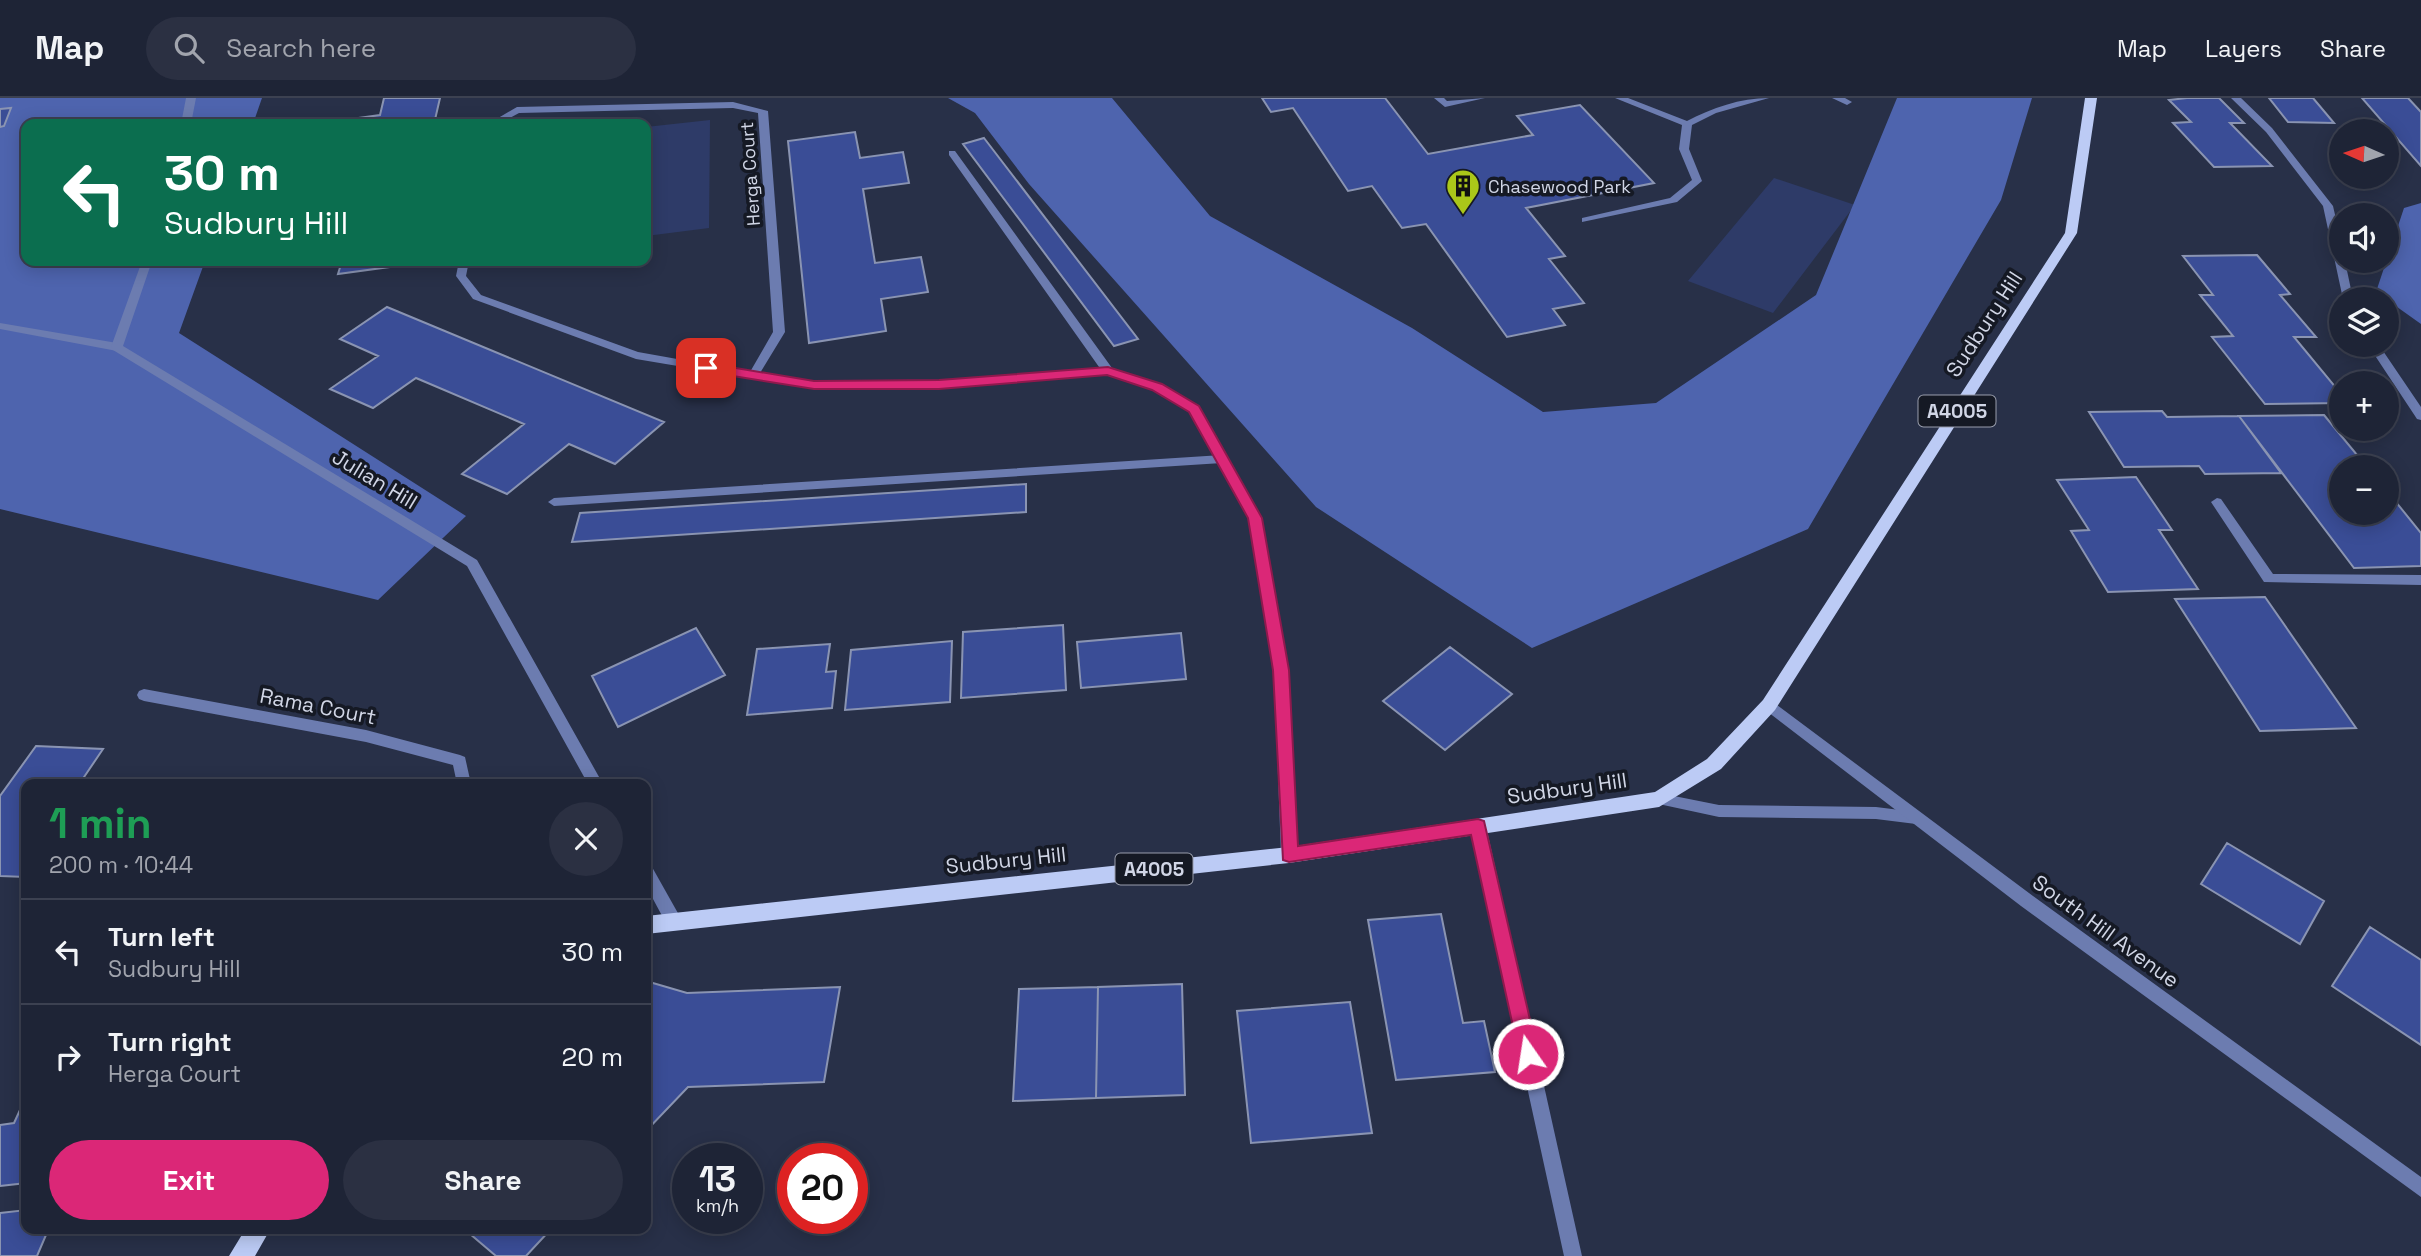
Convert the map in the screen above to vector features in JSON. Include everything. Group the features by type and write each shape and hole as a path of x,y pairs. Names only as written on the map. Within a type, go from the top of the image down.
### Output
{"main road":[{"name":"Sudbury Hill","path":"651,924 1289,855 1660,799 1714,764 1769,705 2071,233 2091,98"},
{"path":"241,1256 256,1234"}],"street":[{"path":"187,119 191,98"},
{"path":"1439,98 1445,104 1480,98"},
{"path":"1620,98 1686,124 1713,111 1764,98"},
{"path":"1837,98 1847,102"},
{"path":"2236,98 2269,130 2328,206 2345,287"},
{"name":"Herga Court","path":"502,119 517,110 733,104 763,111 779,332 754,376"},
{"path":"1586,220 1673,200 1697,181 1684,149 1686,124"},
{"path":"952,153 1108,371"},
{"path":"0,326 117,347 144,266"},
{"path":"463,266 461,276 477,297 636,355 814,385 939,385 1108,371 1157,387 1194,409 1255,518 1281,670 1289,855"},
{"name":"Julian Hill","path":"117,347 472,563 593,779"},
{"path":"2381,357 2421,416"},
{"path":"554,502 1223,459"},
{"path":"2217,502 2269,579 2421,580"},
{"name":"Rama Court","path":"144,695 366,736 460,761 463,779"},
{"name":"South Hill Avenue","path":"1769,705 1916,818 2421,1188"},
{"path":"1660,799 1719,811 1876,813 1916,818"},
{"path":"1478,826 1573,1256"},
{"path":"651,881 673,920"}],"shaded area":[{"path":"0,98 262,98 255,119 21,119 21,266 203,266 179,333 466,516 378,600 0,509"},
{"path":"948,98 1112,98 1210,216 1412,328 1543,412 1656,403 1816,295 1897,98 2032,98 2001,200 1808,529 1532,648 1316,507 1029,184 975,113"},
{"path":"710,120 709,228 651,235 651,126"},
{"path":"1774,178 1855,205 1773,313 1688,281"},
{"path":"2421,203 2421,324 2399,308 2399,287 2378,287 2382,273 2399,273 2399,223 2404,208"}],"building":[{"path":"384,98 440,98 435,119 351,119 380,115"},
{"name":"Chasewood Park","path":"1262,98 1385,98 1428,154 1533,135 1517,116 1580,105 1654,183 1526,208 1565,256 1549,259 1584,303 1553,309 1565,325 1507,337 1426,224 1402,228 1372,186 1348,191 1293,108 1271,112"},
{"path":"2219,98 2244,123 2230,123 2272,166 2214,167 2173,123 2191,122 2169,100"},
{"path":"2269,98 2313,98 2331,119 2329,123 2288,122"},
{"path":"2362,98 2408,98 2421,112 2421,166 2399,141 2399,119 2380,119"},
{"path":"11,108 4,126 0,127 0,109"},
{"path":"855,132 860,158 903,152 909,183 863,189 875,263 921,257 928,292 881,299 886,331 809,343 788,141"},
{"path":"984,138 1138,339 1114,346 963,144"},
{"path":"2257,255 2290,294 2280,295 2316,337 2294,337 2329,379 2329,403 2265,404 2212,337 2233,336 2200,295 2213,295 2183,256"},
{"path":"340,266 397,266 338,274"},
{"path":"387,307 664,422 615,464 569,444 507,494 462,474 524,424 416,378 373,408 330,389 378,356 340,339"},
{"path":"2162,411 2167,417 2239,416 2281,473 2205,474 2199,466 2124,467 2089,412"},
{"path":"2324,415 2329,421 2329,441 2346,441 2357,455 2329,455 2329,525 2399,525 2399,506 2421,533 2421,566 2354,568 2239,416"},
{"path":"2136,477 2172,530 2159,530 2198,589 2108,592 2071,531 2089,530 2057,480"},
{"path":"1026,484 1026,512 572,542 580,513"},
{"path":"2265,597 2356,728 2260,731 2175,599"},
{"path":"1063,625 1066,690 961,698 963,632"},
{"path":"696,628 725,675 618,727 592,676"},
{"path":"1181,633 1186,679 1081,688 1077,642"},
{"path":"952,641 950,702 845,710 851,650"},
{"path":"830,644 826,672 836,671 832,708 747,715 757,649"},
{"path":"1450,647 1512,694 1445,750 1383,701"},
{"path":"36,746 103,749 83,779 21,779 21,877 0,876 0,796"},
{"path":"2227,843 2324,901 2300,944 2201,884"},
{"path":"1441,914 1463,1023 1484,1021 1495,1072 1396,1080 1368,920"},
{"path":"2370,927 2421,960 2421,1045 2332,986"},
{"path":"651,982 687,993 840,987 824,1082 688,1087 651,1126"},
{"path":"1182,984 1185,1095 1096,1098 1098,987"},
{"path":"1098,987 1096,1098 1013,1101 1019,989"},
{"path":"1350,1002 1372,1133 1251,1143 1237,1011"},
{"path":"21,1108 21,1184 0,1186 0,1125 14,1123"},
{"path":"21,1211 21,1234 46,1234 37,1256 0,1256 0,1213"},
{"path":"470,1234 546,1234 526,1256 496,1256"}],"place":[{"name":"Chasewood Park","path":"1463,216"}],"route":[{"path":"706,368 814,385 939,385 1108,371 1157,387 1194,409 1255,518 1281,670 1289,855 1478,826 1528,1054"}]}
